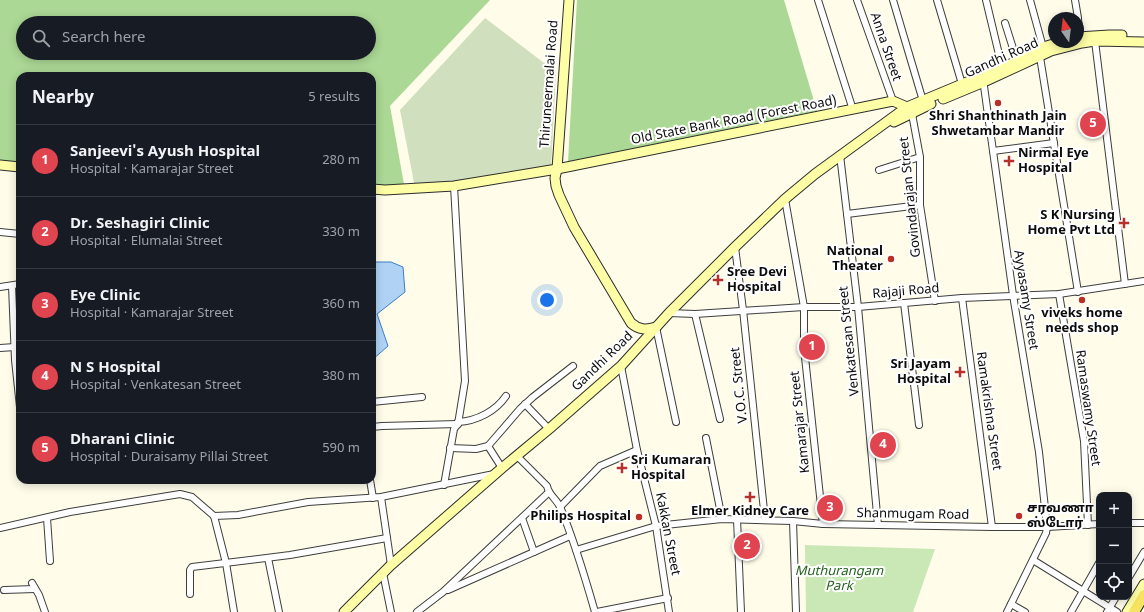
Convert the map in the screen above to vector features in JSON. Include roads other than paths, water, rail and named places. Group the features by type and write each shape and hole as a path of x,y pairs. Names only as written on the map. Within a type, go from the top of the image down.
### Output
{"main road":[{"name":"Thiruneermalai Road","path":"569,0 558,169 555,178 556,186 574,227 631,323 636,328 643,329 656,327"},
{"path":"1084,36 1144,36"},
{"name":"Gandhi Road","path":"344,612 391,565 494,474 550,430 621,366 669,313 735,247 785,199 840,155 877,129 923,101 962,84 983,79 1002,67 1017,61 1082,43 1095,41 1144,42"},
{"name":"Gandhi Road","path":"909,110 928,105 1043,53 1051,48"},
{"name":"Old State Bank Road (Forest Road)","path":"376,189 454,186 558,169 893,101"},
{"path":"893,101 909,110"},
{"path":"0,165 16,167"},
{"path":"1127,612 1144,584"},
{"path":"1134,612 1144,595"}],"street":[{"path":"818,0 853,110"},
{"name":"Anna Street","path":"857,0 893,101"},
{"path":"893,0 923,101"},
{"path":"937,0 962,84"},
{"path":"986,0 1002,67"},
{"path":"1030,0 1043,53 1054,143 1078,292"},
{"path":"1075,0 1077,12"},
{"path":"1006,22 1017,61"},
{"path":"1095,41 1125,284"},
{"name":"Ayyasamy Street","path":"983,79 1013,295 1039,452 1047,527"},
{"name":"Govindarajan Street","path":"909,110 920,157 920,205 935,301"},
{"path":"993,151 1054,143"},
{"name":"Venkatesan Street","path":"840,155 858,307 878,525"},
{"path":"879,170 920,157"},
{"path":"444,485 454,429 458,423 465,381 454,186"},
{"name":"Kamarajar Street","path":"785,199 804,307 804,348 823,524"},
{"path":"847,214 920,205"},
{"path":"0,232 16,234"},
{"name":"V.O.C. Street","path":"735,247 743,310 764,520"},
{"name":"Rajaji Road","path":"669,313 695,314 804,307 858,307 962,298 1059,294 1144,281"},
{"path":"0,287 16,285"},
{"path":"12,286 16,323"},
{"name":"Ramaswamy Street","path":"1059,294 1084,441 1088,525"},
{"name":"Ramakrishna Street","path":"962,298 992,527"},
{"path":"904,303 919,425"},
{"path":"695,314 720,419"},
{"path":"656,327 676,422"},
{"path":"16,340 16,351"},
{"path":"0,348 15,347"},
{"path":"450,448 476,449 488,446 525,404 573,366"},
{"name":"Kakkan Street","path":"621,366 637,450 656,526 669,612"},
{"path":"376,427 458,423 472,420 478,418 501,403 506,396"},
{"path":"376,402 422,397"},
{"path":"525,404 550,430"},
{"path":"706,438 722,519"},
{"path":"488,446 502,468"},
{"path":"560,507 600,466 637,450"},
{"path":"516,456 547,486 548,493 560,507 597,612 668,598"},
{"path":"214,516 238,515 308,502 381,498 494,474"},
{"path":"371,484 373,498"},
{"path":"417,612 443,592 548,493"},
{"path":"0,528 70,512 180,494 192,497 214,516 226,563 234,612"},
{"path":"381,498 391,565"},
{"path":"47,518 50,562"},
{"path":"522,518 534,552"},
{"name":"Shanmugam Road","path":"576,550 656,526 722,519 793,521 823,524 992,527 1047,527 1096,524"},
{"path":"737,519 742,612"},
{"path":"793,521 796,612"},
{"path":"1132,523 1144,523"},
{"path":"1007,612 1046,533 1047,527"},
{"path":"443,592 570,536"},
{"path":"190,594 191,568 268,558 387,538"},
{"path":"1132,571 1144,552"},
{"path":"268,558 279,612"},
{"path":"1033,560 1083,591 1108,610 1117,612"},
{"path":"1071,612 1098,564"},
{"path":"383,573 391,612"},
{"path":"4,590 34,586 45,612"},
{"path":"1108,610 1114,600"},
{"path":"1011,604 1025,612"}],"water":[{"path":"376,262 391,262 403,267 405,292 377,314 388,346 376,356"}],"place":[{"name":"Shri Shanthinath Jain Shwetambar Mandir","path":"998,103"},
{"name":"Dharani Clinic","path":"1093,124"},
{"name":"Nirmal Eye Hospital","path":"1009,161"},
{"name":"S K Nursing Home Pvt Ltd","path":"1124,223"},
{"name":"National Theater","path":"891,259"},
{"name":"Sree Devi Hospital","path":"718,280"},
{"name":"viveks home needs shop","path":"1082,300"},
{"name":"Sanjeevi's Ayush Hospital","path":"812,347"},
{"name":"Sri Jayam Hospital","path":"960,372"},
{"name":"N S Hospital","path":"883,445"},
{"name":"Sri Kumaran Hospital","path":"622,468"},
{"name":"Elmer Kidney Care","path":"750,497"},
{"name":"Eye Clinic","path":"830,508"},
{"name":"சரவணா ஸ்டோர்","path":"1019,516"},
{"name":"Philips Hospital","path":"639,517"},
{"name":"Dr. Seshagiri Clinic","path":"747,546"}],"park label":[{"name":"Muthurangam Park","path":"839,580"}]}
